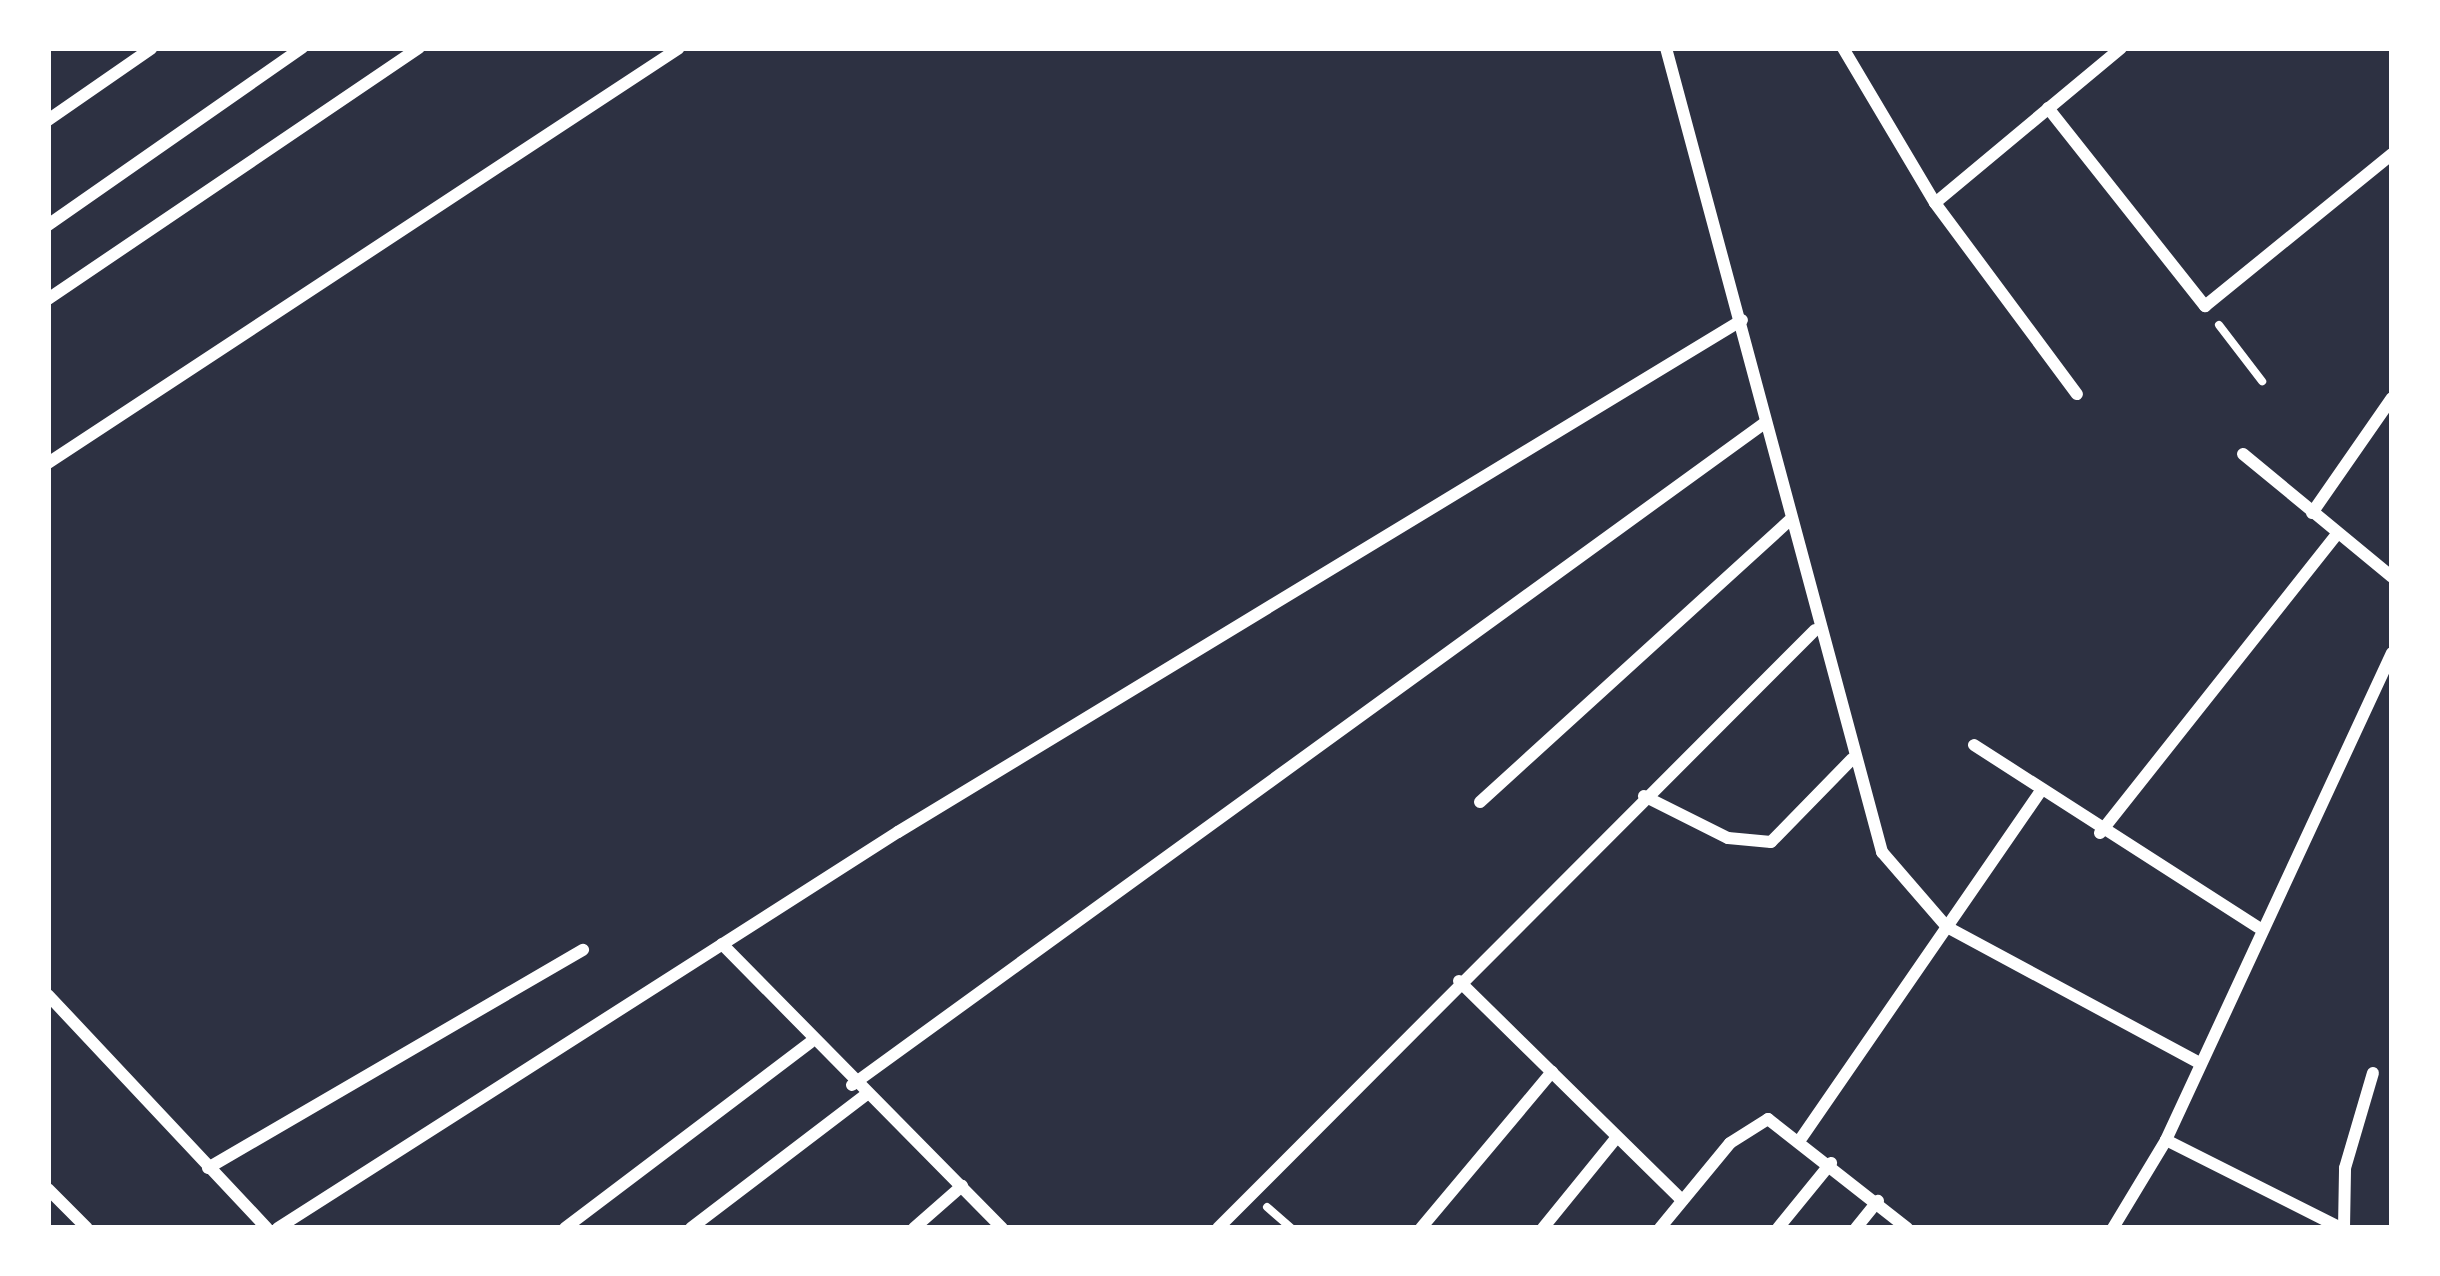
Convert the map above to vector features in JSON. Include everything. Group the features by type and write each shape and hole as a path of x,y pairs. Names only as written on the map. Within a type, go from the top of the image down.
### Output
{"street":[{"path":"48,121 152,48"},
{"path":"48,225 302,48"},
{"path":"48,299 419,48"},
{"path":"48,463 679,48"},
{"path":"1666,48 1742,320 1815,630 1882,851 1947,927 2198,1062"},
{"path":"1843,48 1934,203 2077,394"},
{"path":"1934,203 2121,48"},
{"path":"2048,108 2205,307 2388,163"},
{"path":"278,1228 722,944 1742,320"},
{"path":"2312,513 2390,403"},
{"path":"852,1085 1766,422"},
{"path":"2243,454 2336,535 2390,571"},
{"path":"1480,802 1789,520"},
{"path":"2100,833 2336,535"},
{"path":"1218,1228 1459,981 1815,630"},
{"path":"2113,1228 2166,1140 2258,927 2392,653"},
{"path":"1974,745 2100,833 2258,927"},
{"path":"1644,796 1728,838 1772,842 1852,759"},
{"path":"1802,1137 2041,792"},
{"path":"722,944 852,1085 1002,1228"},
{"path":"208,1168 583,950"},
{"path":"1459,981 1682,1200"},
{"path":"48,995 267,1228"},
{"path":"565,1228 810,1042"},
{"path":"1421,1228 1552,1072"},
{"path":"2166,1140 2343,1228 2345,1168 2373,1073"},
{"path":"691,1228 864,1096"},
{"path":"1660,1228 1756,1123 1802,1137 1907,1228"},
{"path":"1543,1228 1617,1136"},
{"path":"1778,1228 1831,1163"},
{"path":"914,1228 962,1186"},
{"path":"48,1189 88,1228"},
{"path":"1856,1228 1878,1202"}],"path":[{"path":"2205,307 2262,381"}]}
